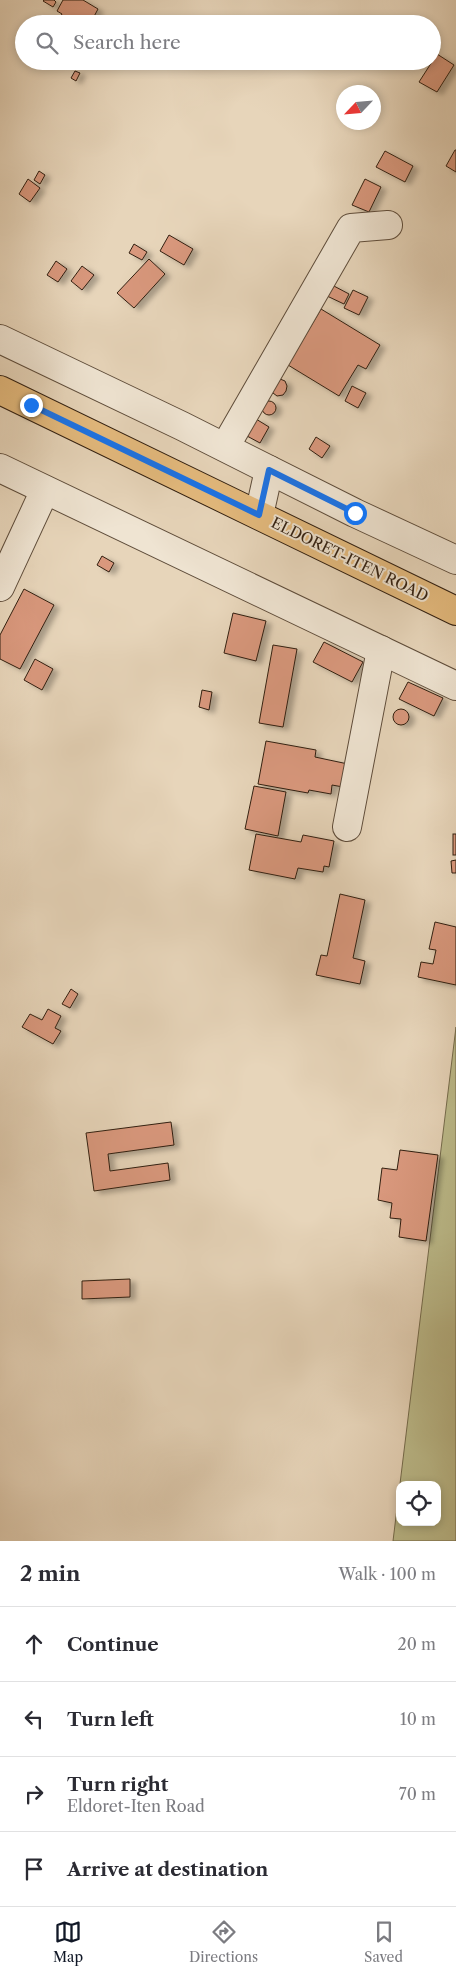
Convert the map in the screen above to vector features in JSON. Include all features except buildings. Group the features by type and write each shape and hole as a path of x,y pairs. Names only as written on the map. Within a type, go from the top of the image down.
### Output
{"main road":[{"name":"ELDORET-ITEN ROAD","path":"0,390 456,610"}],"street":[{"path":"224,447 351,228 388,225"},
{"path":"0,339 224,447 355,513 456,560"},
{"path":"0,468 456,686"},
{"path":"259,515 269,470"},
{"path":"0,587 45,490"},
{"path":"347,827 381,650"}],"shaded area":[{"path":"456,1027 456,1541 393,1541 396,1517 396,1526 441,1526 441,1481 400,1481"}],"route":[{"path":"31,405 259,515 269,470 355,513"}]}
